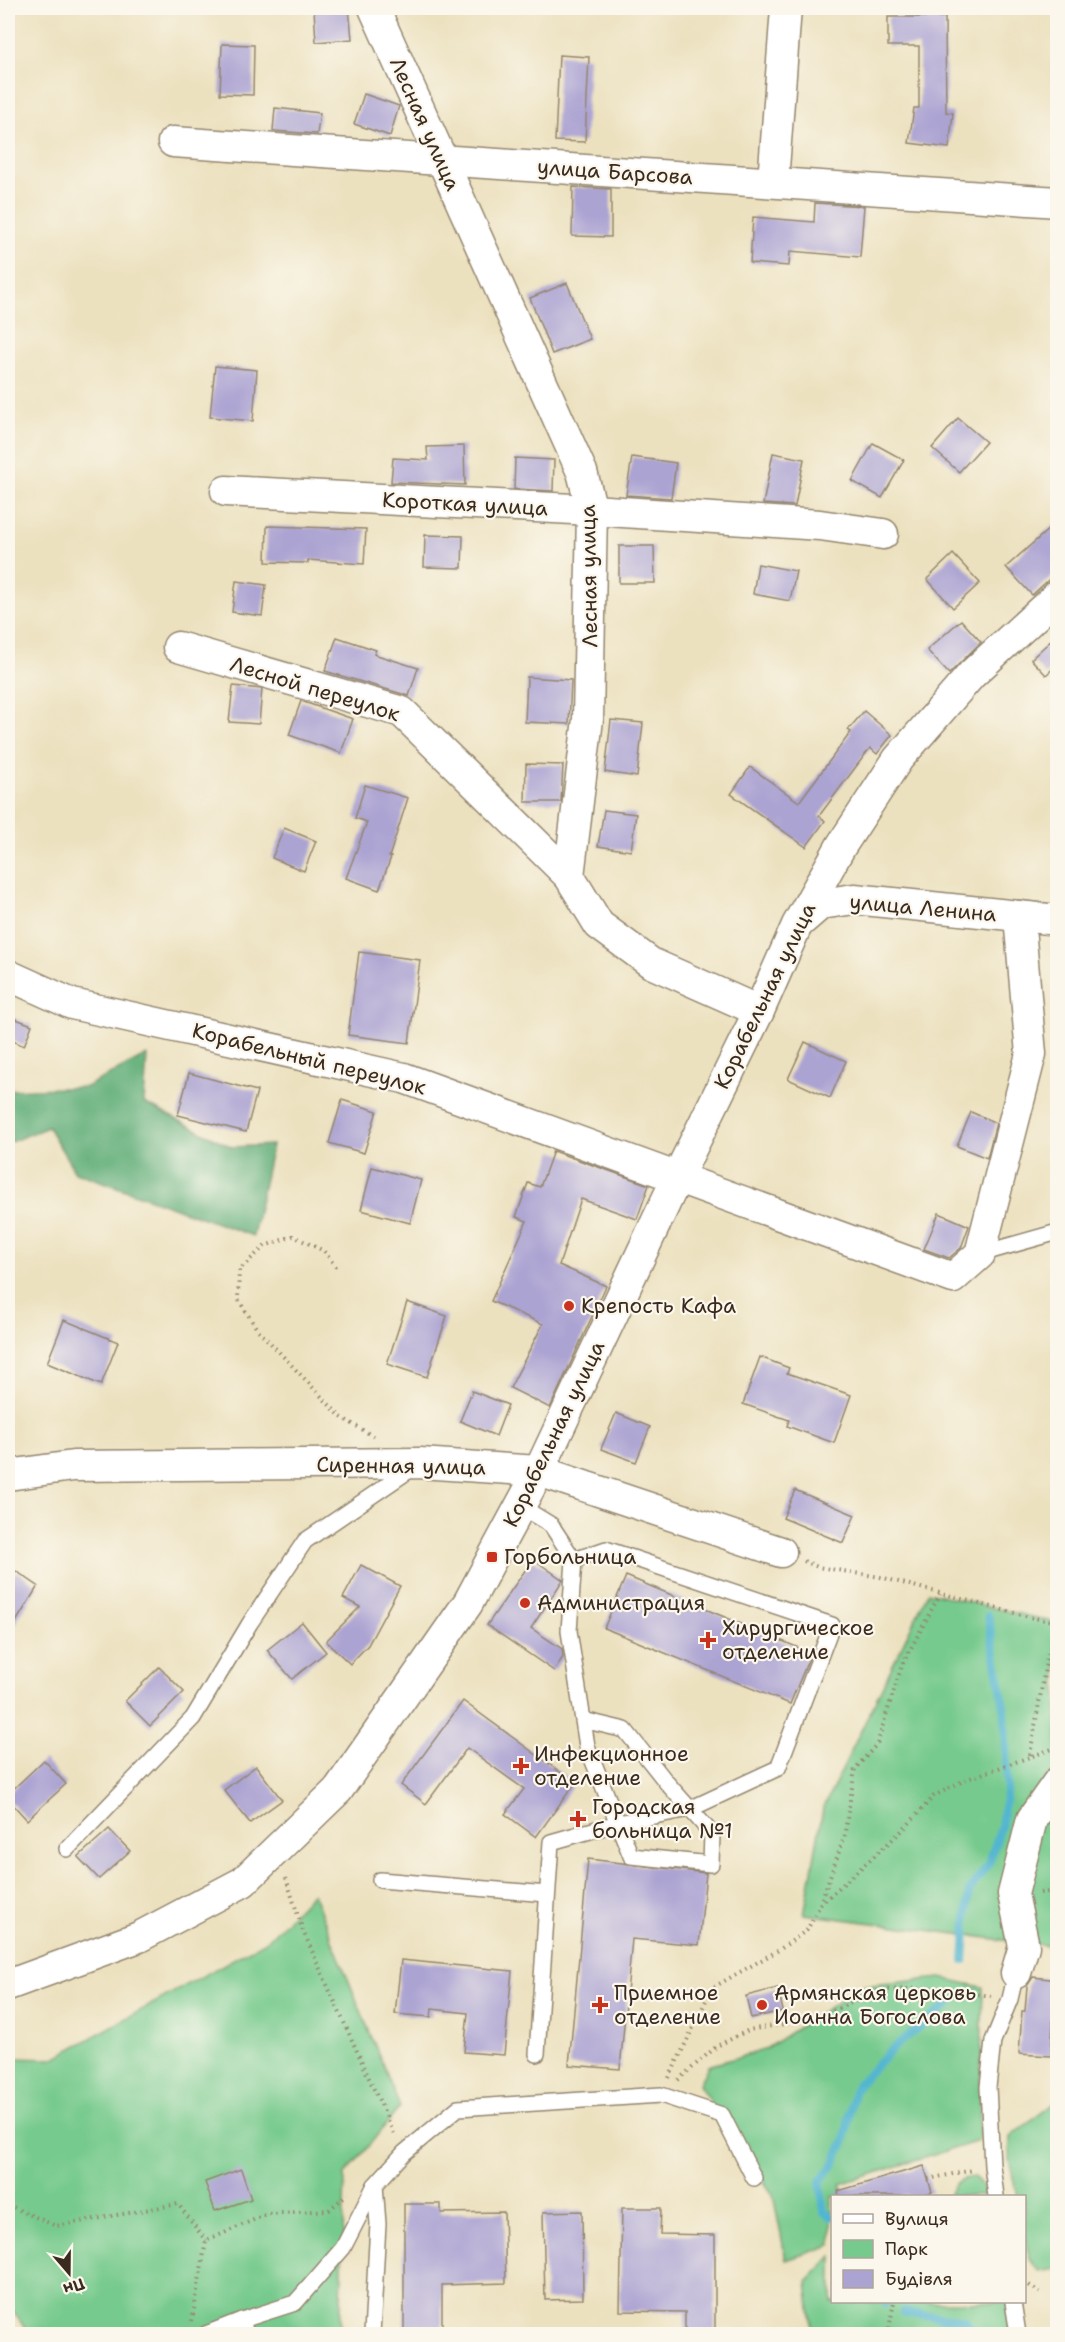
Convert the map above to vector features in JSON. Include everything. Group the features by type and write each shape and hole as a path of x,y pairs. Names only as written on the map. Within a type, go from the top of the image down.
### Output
{"street":[{"name":"Лесная улица","path":"374,8 582,472 592,510 588,719 569,876"},
{"path":"772,182 786,8"},
{"name":"улица Барсова","path":"173,142 1058,202"},
{"name":"Короткая улица","path":"226,491 592,510 819,525 883,534"},
{"name":"Корабельная улица","path":"8,1985 140,1937 243,1882 338,1790 468,1603 539,1471 677,1178 759,1011 797,925 841,846 898,759 972,674 1058,595"},
{"name":"Лесной переулок","path":"178,647 402,712 569,876"},
{"path":"569,876 599,925 651,963 759,1011"},
{"name":"улица Ленина","path":"797,925 821,904 854,899 1058,920"},
{"path":"980,1254 1031,1054 1019,916"},
{"name":"Корабельный переулок","path":"8,975 72,1004 404,1078 953,1278 980,1254"},
{"name":"Сиренная улица","path":"8,1475 73,1466 420,1463 539,1471 781,1552"},
{"path":"1013,1986 1024,1946 1012,1894 1032,1819 1058,1782"}],"lane":[{"path":"980,1254 1058,1232"},
{"path":"67,1849 194,1718 250,1623 305,1541 420,1463"},
{"path":"520,1506 551,1525 574,1560 569,1631 587,1746 631,1856 711,1864 712,1834 625,1730 583,1720"},
{"path":"537,2054 551,1842 618,1823 690,1809 778,1768 832,1625 606,1549 574,1560"},
{"path":"380,1880 547,1894"},
{"path":"996,2195 992,2166 989,2075 993,2042 1013,1986"},
{"path":"206,2334 244,2327 295,2303 343,2248 375,2186 404,2153 458,2108 661,2095 722,2115 754,2178"},
{"path":"372,2334 378,2224 375,2186"},
{"path":"1013,2303 1018,2334"}],"path":[{"path":"336,1268 324,1251 292,1236 265,1246 239,1270 238,1299 257,1329 341,1417 381,1440"},
{"path":"781,1552 818,1567 880,1577 1033,1618 1058,1622"},
{"path":"661,2095 712,1988 778,1950 807,1930 820,1905 844,1838 855,1769 877,1744 902,1665 940,1594"},
{"path":"1030,1755 1048,1651 1058,1632"},
{"path":"820,1905 905,1828 934,1796 967,1779 1058,1747"},
{"path":"276,1850 303,1931 404,2153"},
{"path":"661,2095 717,2046 749,2030 814,2019 881,1990 1013,1986"},
{"path":"928,2179 992,2166"},
{"path":"206,2241 267,2214 329,2210 355,2186"},
{"path":"8,2205 56,2226 178,2204 206,2241 192,2323"},
{"path":"1026,2283 1044,2295"},
{"path":"888,2334 894,2303"}],"green space":[{"path":"147,1055 144,1103 232,1147 272,1145 253,1236 75,1172 48,1127 8,1143 8,1090 86,1087"},
{"path":"928,1592 1057,1623 1057,1947 804,1914 823,1809"},
{"path":"313,1893 400,2107 345,2175 340,2334 29,2334 8,2304 8,2061 10,2058 53,2059 268,1940"},
{"path":"941,1978 983,1987 979,2141 840,2184 843,2195 831,2195 831,2245 786,2260 773,2195 699,2085 708,2066 764,2050 862,1986"},
{"path":"1057,2101 1057,2269 1039,2272 1029,2255 1026,2246 1026,2195 1017,2195 1009,2160 1010,2137"},
{"path":"974,2177 983,2186 985,2195 949,2195 953,2187 964,2179"},
{"path":"831,2257 831,2303 1011,2303 1017,2334 813,2334 807,2282"}],"building":[{"path":"349,8 352,39 316,42 314,9"},
{"path":"888,17 945,17 946,112 953,113 949,148 909,143 914,108 919,108 919,46 888,46"},
{"path":"222,44 254,45 253,95 220,94"},
{"path":"559,55 589,57 585,142 555,141"},
{"path":"364,94 399,106 390,136 354,124"},
{"path":"275,108 320,113 317,134 273,131"},
{"path":"573,187 611,189 611,237 572,236"},
{"path":"815,203 864,206 860,257 790,251 789,266 750,263 753,217 814,222"},
{"path":"567,283 590,339 552,354 530,298"},
{"path":"215,366 257,370 253,421 210,417"},
{"path":"958,418 986,442 959,472 932,448"},
{"path":"873,443 904,460 882,498 852,481"},
{"path":"464,446 465,485 391,482 393,458 428,460 427,447"},
{"path":"773,453 804,459 795,506 763,504"},
{"path":"632,457 676,463 671,498 626,495"},
{"path":"515,458 554,460 553,491 514,489"},
{"path":"1058,521 1058,571 1032,595 1006,567"},
{"path":"267,526 366,529 364,564 308,560 308,563 266,562"},
{"path":"425,535 463,536 462,568 424,567"},
{"path":"619,546 654,546 655,583 619,583"},
{"path":"953,554 980,583 953,608 927,579"},
{"path":"758,564 796,571 790,601 753,594"},
{"path":"236,581 266,585 262,616 232,612"},
{"path":"961,620 981,642 949,674 927,650"},
{"path":"1058,634 1058,664 1046,675 1031,659"},
{"path":"337,637 376,650 374,654 418,668 409,696 325,671"},
{"path":"527,677 571,680 569,724 525,722"},
{"path":"233,686 262,689 259,724 229,722"},
{"path":"301,701 353,719 341,753 289,735"},
{"path":"864,711 892,735 877,754 870,748 819,816 825,821 806,847 731,794 750,767 799,802 851,732 848,730"},
{"path":"611,720 643,723 637,777 605,772"},
{"path":"526,764 563,765 561,802 525,802"},
{"path":"365,785 408,798 379,890 346,878 367,822 355,818"},
{"path":"604,810 636,814 631,851 598,846"},
{"path":"284,828 316,841 304,871 272,858"},
{"path":"359,952 420,960 409,1043 348,1035"},
{"path":"8,1016 32,1025 24,1046 8,1039"},
{"path":"805,1042 846,1061 830,1098 788,1079"},
{"path":"189,1073 257,1091 246,1132 178,1115"},
{"path":"342,1100 377,1111 364,1153 329,1143"},
{"path":"971,1112 996,1123 987,1158 957,1146"},
{"path":"553,1151 649,1185 637,1219 581,1199 559,1265 606,1286 550,1408 510,1388 543,1324 491,1301 527,1221 516,1217 528,1183 540,1187"},
{"path":"372,1167 421,1180 410,1223 361,1210"},
{"path":"939,1213 969,1226 961,1248 949,1258 924,1249"},
{"path":"407,1302 447,1316 427,1377 387,1364"},
{"path":"64,1320 118,1342 101,1385 47,1363"},
{"path":"760,1357 789,1368 787,1373 851,1395 834,1443 787,1426 789,1420 743,1404"},
{"path":"472,1391 508,1405 496,1436 460,1421"},
{"path":"616,1413 650,1427 636,1462 601,1449"},
{"path":"795,1490 855,1515 843,1543 783,1518"},
{"name":"Администрация","path":"533,1559 563,1580 531,1628 562,1649 563,1657 554,1671 487,1625"},
{"path":"361,1565 400,1586 368,1645 350,1664 326,1641 360,1607 343,1598"},
{"path":"16,1571 38,1586 8,1635 8,1584"},
{"name":"Хирургическое отделение","path":"626,1576 811,1653 790,1704 604,1628"},
{"path":"302,1622 326,1652 292,1679 267,1650"},
{"path":"159,1667 184,1692 150,1726 125,1701"},
{"name":"Инфекционное отделение","path":"463,1701 575,1783 536,1837 505,1814 524,1789 467,1748 426,1804 401,1785"},
{"path":"44,1760 66,1784 27,1820 8,1799 8,1794"},
{"path":"256,1766 282,1800 250,1823 224,1790"},
{"path":"109,1829 130,1851 99,1879 78,1857"},
{"name":"Приемное отделение","path":"588,1859 706,1873 699,1945 632,1939 620,2069 569,2065"},
{"path":"401,1960 512,1971 504,2055 464,2052 468,2013 432,2009 431,2017 395,2014"},
{"path":"1033,1977 1058,1980 1058,2005 1054,2004 1051,2056 1019,2054 1022,2011 1025,2011 1027,1986"},
{"path":"778,1988 783,2011 751,2018 746,1996"},
{"path":"924,2166 932,2192 921,2195 839,2195 838,2191"},
{"path":"241,2169 251,2199 215,2211 205,2182"},
{"path":"404,2204 441,2204 441,2213 504,2212 506,2283 442,2285 442,2334 404,2334"},
{"path":"622,2208 661,2208 660,2234 715,2235 715,2334 685,2334 685,2312 620,2311"},
{"path":"582,2211 583,2299 545,2300 543,2212"}],"waterway":[{"path":"964,1961 969,1891 989,1863 1001,1826 1007,1788 1005,1712 988,1615"},
{"path":"831,2216 824,2212 820,2181 834,2164 845,2140 854,2092 859,2083 890,2051 951,2002"},
{"path":"903,2312 965,2320 976,2334"}],"place":[{"name":"Крепость Кафа","path":"569,1306"},
{"name":"Горбольница","path":"492,1557"},
{"name":"Администрация","path":"525,1603"},
{"name":"Хирургическое отделение","path":"708,1640"},
{"name":"Инфекционное отделение","path":"521,1766"},
{"name":"Городская больница №1","path":"578,1819"},
{"name":"Приемное отделение","path":"600,2005"},
{"name":"Армянская церковь Иоанна Богослова","path":"762,2005"}]}
